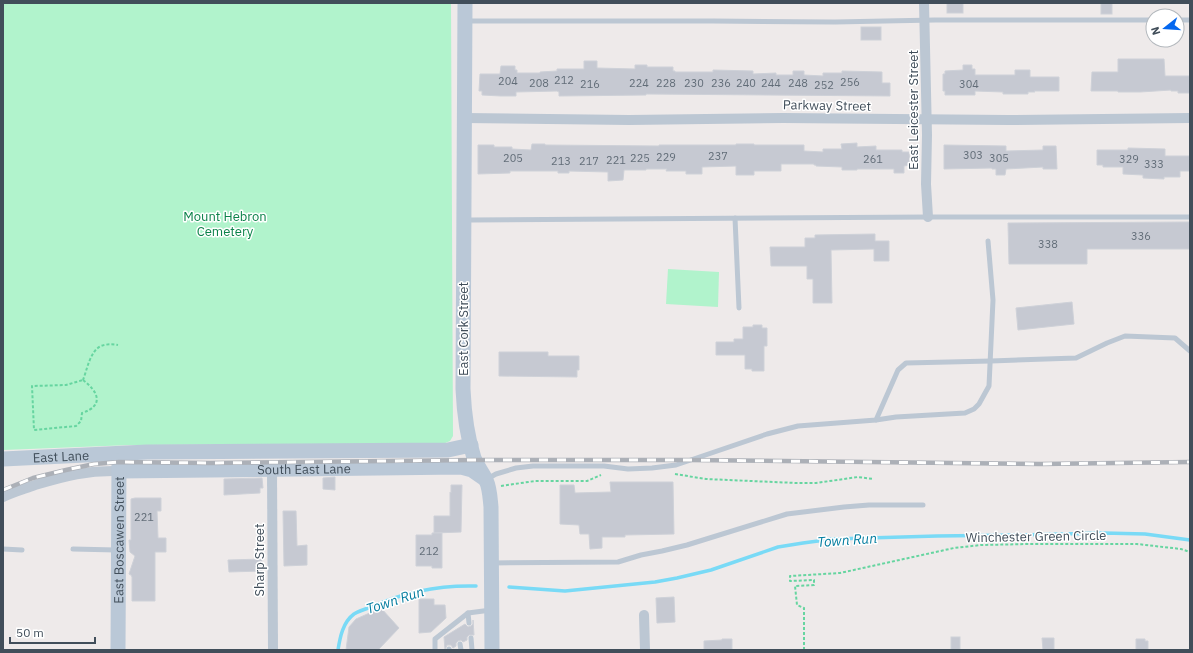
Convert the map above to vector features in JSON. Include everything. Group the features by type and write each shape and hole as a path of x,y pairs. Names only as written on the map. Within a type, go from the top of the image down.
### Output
{"street":[{"name":"East Cork Street","path":"465,3 462,373 464,407 471,445 475,460 487,485 491,507 492,650"},
{"name":"East Leicester Street","path":"924,3 927,120 926,184 928,217"},
{"name":"Parkway Street","path":"464,118 629,120 783,118 927,120 1190,118"},
{"name":"South East Lane","path":"119,454 147,452 448,450 471,445"},
{"name":"East Lane","path":"3,459 119,454"},
{"name":"East Boscawen Street","path":"118,650 119,454"},
{"name":"South East Lane","path":"119,471 461,467 472,470 487,485"},
{"name":"Sharp Street","path":"272,469 273,650"},
{"path":"3,497 38,484 76,474 99,470 119,471"},
{"path":"644,615 645,650"}],"lane":[{"path":"465,21 835,22 925,20 1145,20"},
{"path":"464,217 471,220 1190,217"},
{"path":"735,218 739,308"},
{"path":"487,485 496,474 516,468 533,466 604,466 652,468 676,465 767,434 798,426 896,417 965,413 974,409 979,404 989,386 993,300 988,241"},
{"path":"876,420 898,370 906,363 1076,358 1125,336 1175,338 1190,351"},
{"path":"491,563 618,562 681,546 787,514 869,505 923,506"},
{"path":"73,549 119,550"},
{"path":"3,550 22,550"},
{"path":"435,650 435,639 468,613 492,610"},
{"path":"468,613 469,623"},
{"path":"456,622 457,629"},
{"path":"471,638 472,650"},
{"path":"460,644 461,650"}],"path":[{"path":"83,380 91,358 100,346 107,344 118,344"},
{"path":"83,380 96,394 97,401 95,406 89,411 82,413 82,421 76,426 34,430 32,386 66,384 83,380"},
{"path":"487,485 502,485 535,481 588,481 604,473"},
{"path":"669,474 706,479 796,483 822,482 858,477 873,479"},
{"name":"Winchester Green Circle","path":"804,650 804,608 797,605 795,586 814,585 814,580 790,581 790,576 840,573 954,548 981,545 1137,544 1181,549 1190,552"}],"green space":[{"name":"Mount Hebron Cemetery","path":"3,3 451,3 453,436 450,441 443,444 131,445 3,450"},
{"path":"668,269 719,272 718,307 666,304"}],"building":[{"path":"947,3 963,3 963,13 947,13"},
{"path":"1101,3 1112,3 1112,14 1101,14"},
{"path":"861,27 881,27 881,40 861,40"},
{"path":"1118,59 1164,59 1165,76 1190,76 1190,93 1178,93 1178,91 1171,90 1140,92 1091,91 1092,72 1118,72"},
{"path":"584,61 597,61 597,68 635,69 635,65 647,65 647,67 673,67 673,71 675,72 713,72 713,70 753,71 753,74 776,73 776,75 793,75 793,71 804,71 804,75 823,76 823,73 842,73 842,71 882,72 882,83 890,83 890,96 646,94 559,96 559,92 557,91 516,92 516,96 501,96 482,95 482,91 479,91 480,74 500,74 501,66 515,66 517,73 540,73 557,71 557,69 584,69"},
{"path":"963,65 972,65 972,69 975,69 975,75 1015,75 1015,70 1030,70 1030,77 1059,77 1059,91 1034,91 1035,92 1028,92 1028,94 1003,94 1003,92 975,91 975,95 945,95 945,91 943,91 943,74 945,74 945,71 963,70"},
{"path":"857,143 857,147 876,146 876,150 902,150 902,152 909,152 910,165 904,166 904,173 894,173 894,169 842,170 842,167 816,166 814,164 781,164 781,171 754,171 754,175 736,175 736,166 702,167 702,174 686,174 686,171 666,171 667,169 624,170 623,180 608,181 608,172 569,171 569,173 558,173 558,171 510,171 510,173 478,174 478,145 494,145 494,147 512,147 512,149 531,150 532,144 659,146 736,144 804,145 804,151 823,152 823,149 842,149 841,144"},
{"path":"944,145 1006,146 1006,151 1043,150 1043,146 1056,146 1057,169 1043,169 1043,167 1006,169 1005,175 996,175 996,169 992,168 944,169"},
{"path":"1128,148 1165,149 1165,156 1190,156 1190,171 1180,171 1180,177 1164,177 1164,179 1143,178 1143,175 1123,174 1123,167 1103,167 1103,165 1097,165 1097,150 1128,150"},
{"path":"1190,222 1190,249 1087,249 1087,264 1009,264 1008,223"},
{"path":"875,234 875,241 889,241 889,261 874,261 874,249 831,250 832,303 813,303 813,279 807,279 807,266 771,266 770,247 805,247 805,238 815,238 815,235"},
{"path":"1072,302 1074,324 1018,330 1016,308"},
{"path":"753,325 762,325 762,328 767,328 767,346 764,346 764,371 752,371 752,369 745,369 745,355 716,355 716,342 734,342 734,339 743,339 743,327 753,327"},
{"path":"499,352 548,352 548,356 579,356 579,370 577,370 577,377 499,376"},
{"path":"335,477 335,490 323,489 323,478"},
{"path":"262,478 263,488 260,488 260,493 224,495 224,479"},
{"path":"610,482 673,482 674,534 602,537 602,548 590,549 589,534 580,534 579,525 560,524 560,485 574,485 575,493 611,492"},
{"path":"451,485 462,485 461,532 434,533 434,516 450,516"},
{"path":"161,498 161,511 157,511 158,538 166,538 166,552 155,552 155,601 132,601 132,577 129,574 135,556 130,552 129,540 131,540 131,499"},
{"path":"283,511 296,511 297,546 307,545 307,565 284,566"},
{"path":"432,533 442,533 442,568 432,568 432,566 416,566 416,535 432,535"},
{"path":"262,559 262,571 229,572 228,560"},
{"path":"674,597 675,622 657,623 656,598"},
{"path":"419,599 434,599 434,605 445,605 446,618 431,632 419,633"},
{"path":"381,608 399,628 378,650 346,650 349,627 356,619"},
{"path":"473,620 474,635 469,635 467,640 463,642 461,640 458,641 456,646 453,648 451,645 447,645 445,650 444,637 465,624 468,627 471,626 473,624"},
{"path":"951,637 960,637 960,650 951,650"},
{"path":"1042,638 1054,638 1054,650 1043,650"},
{"path":"732,639 732,650 704,650 704,641"},
{"path":"1136,639 1145,639 1145,641 1148,641 1148,650 1136,650"}],"waterway":[{"name":"Town Run","path":"509,587 565,591 655,582 711,570 778,547 833,539 1104,533 1145,534 1190,540"},
{"name":"Town Run","path":"338,650 341,635 347,621 358,612 396,597 422,590 476,586"}],"railway":[{"path":"3,490 33,478 66,470 94,464 119,462 210,463 475,460 689,460 1041,464 1190,462"}]}
